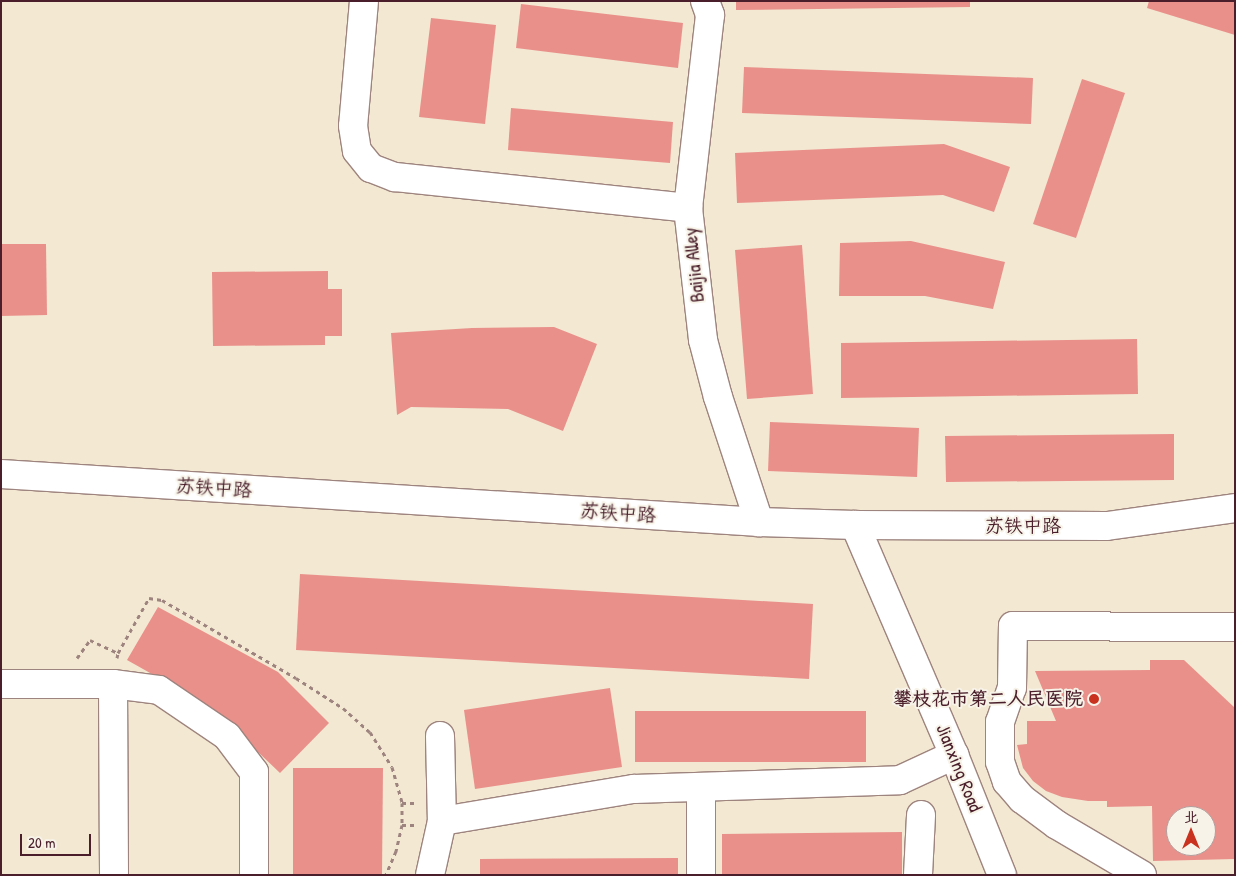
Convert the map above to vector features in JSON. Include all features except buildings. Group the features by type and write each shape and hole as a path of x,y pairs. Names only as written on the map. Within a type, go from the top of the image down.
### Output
{"main road":[{"path":"364,1 353,126 357,151 371,168 395,176 688,208"},
{"name":"Baijia Alley","path":"705,1 710,15 688,208 703,340 718,397 759,522"},
{"name":"苏铁中路","path":"1,474 759,522 856,525 1107,526 1235,508"},
{"name":"Jianxing Road","path":"856,525 954,755 1002,875"},
{"path":"1142,875 1057,825 1022,799 1007,782 1000,762 1000,722 1012,688 1013,626 1235,627"},
{"path":"1,684 113,684 159,690 227,736 254,772 254,875"},
{"path":"113,684 114,875"},
{"path":"430,875 442,820 440,736"},
{"path":"442,820 634,790 900,780 954,755"},
{"path":"701,787 701,875"},
{"path":"918,875 920,815"}],"path":[{"path":"113,684 118,653 149,598 162,600 296,678 343,708 370,732 392,768 402,803 402,825 396,851 386,875"}],"place":[{"name":"攀枝花市第二人民医院","path":"1094,699"}]}
